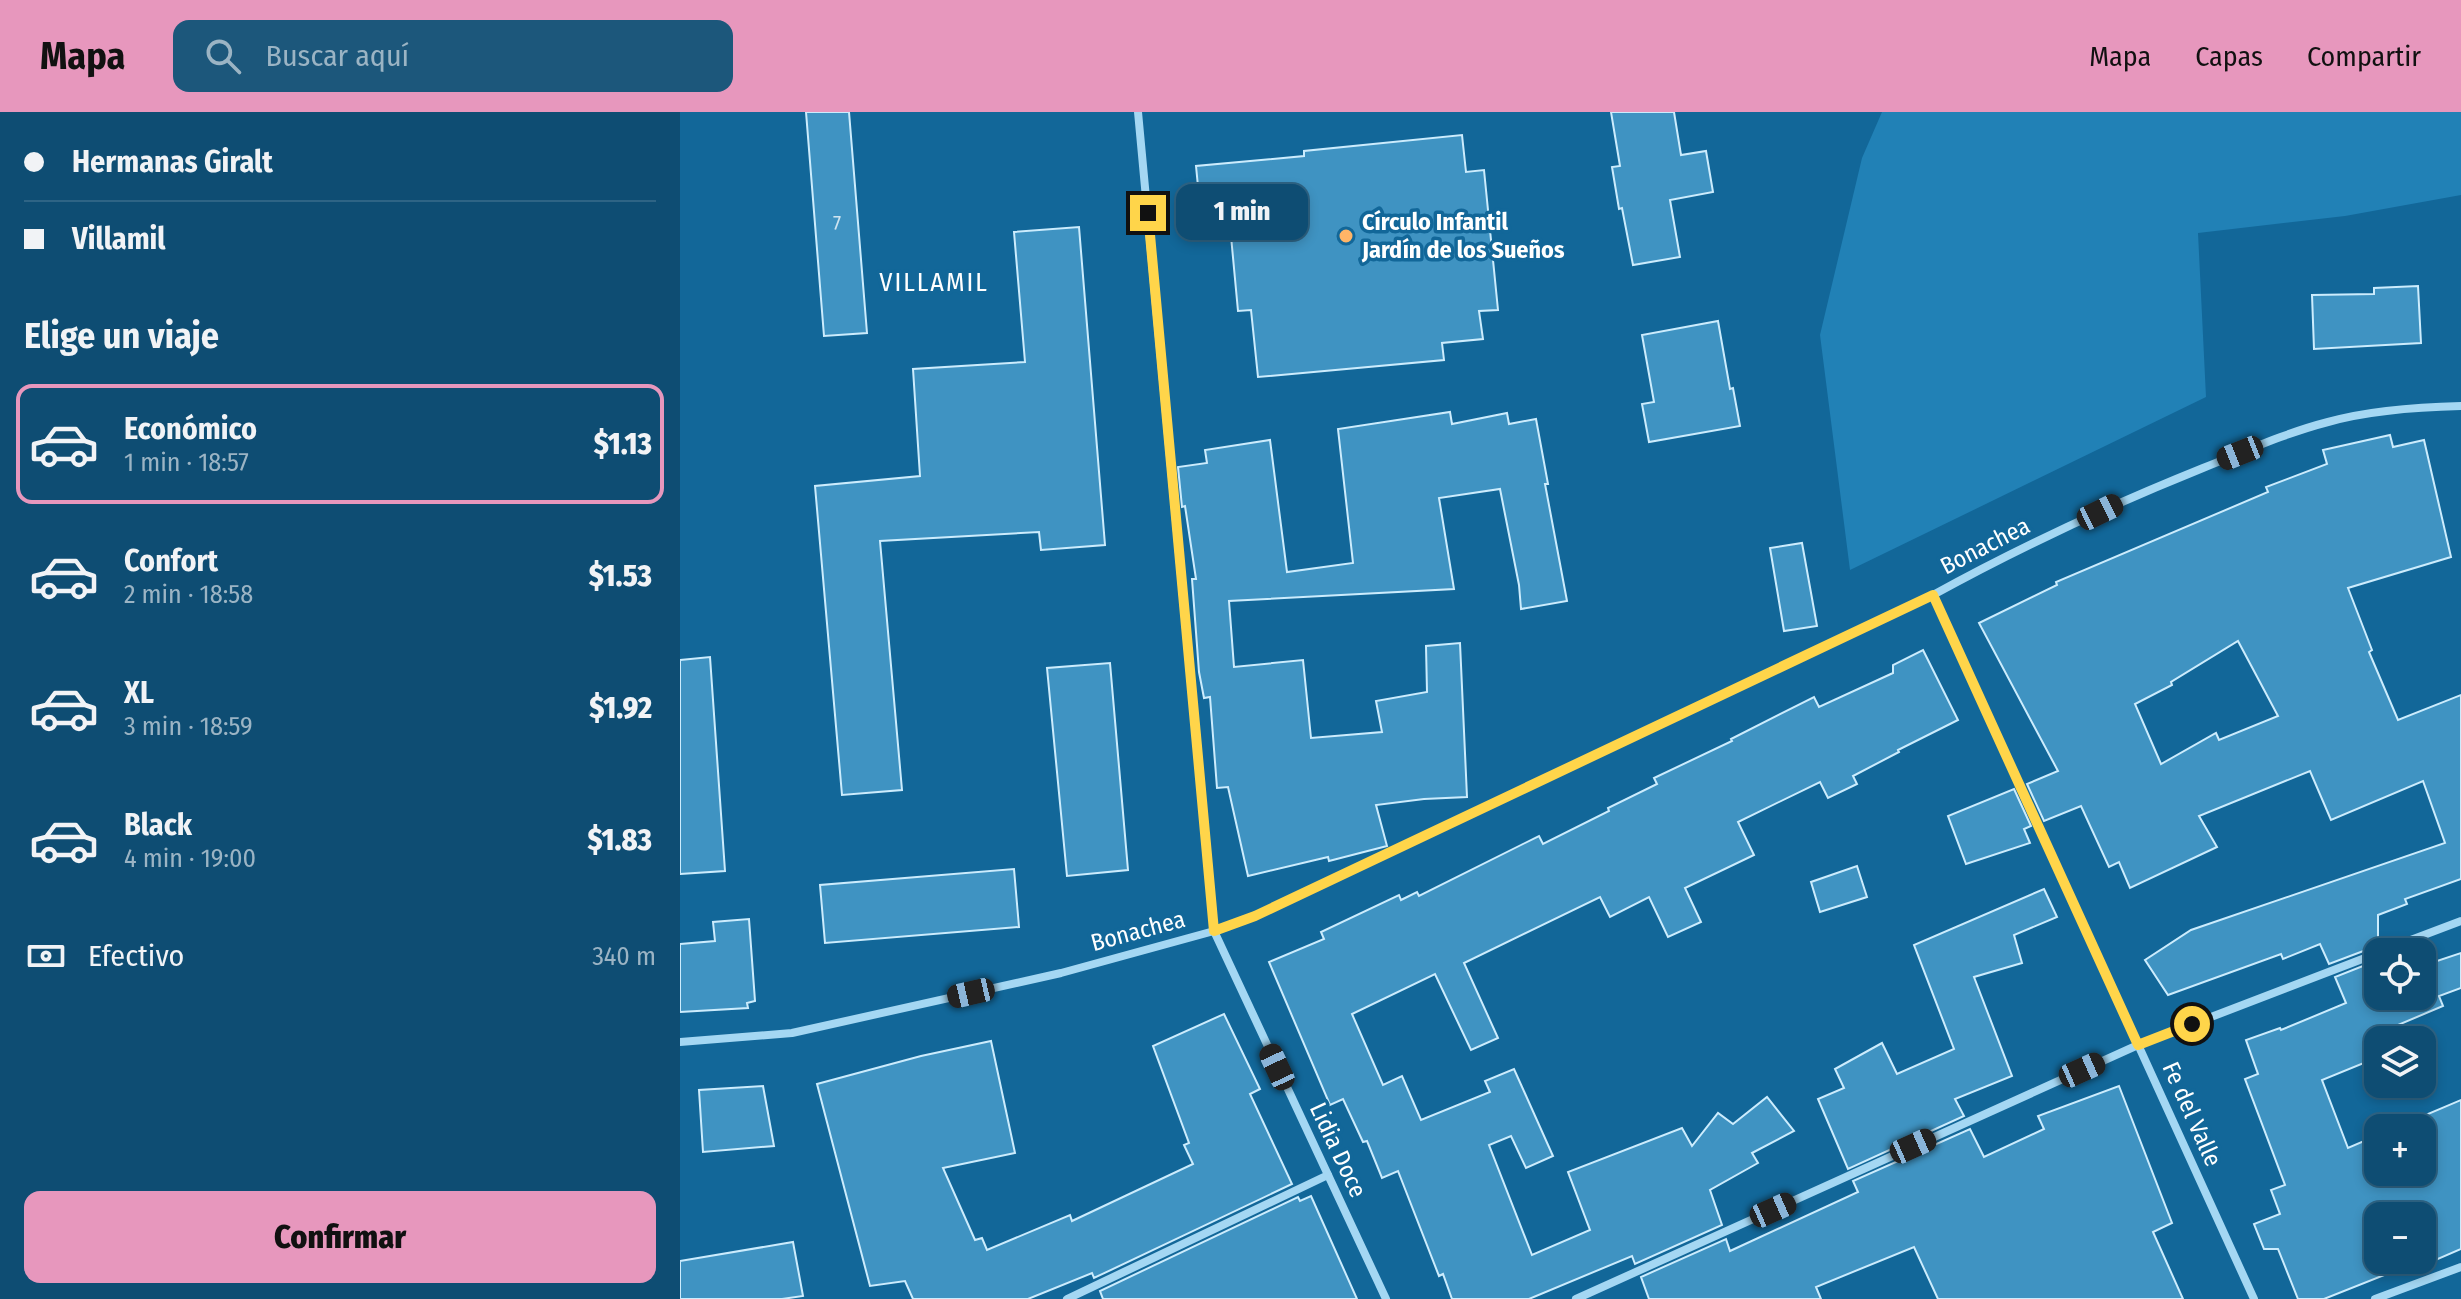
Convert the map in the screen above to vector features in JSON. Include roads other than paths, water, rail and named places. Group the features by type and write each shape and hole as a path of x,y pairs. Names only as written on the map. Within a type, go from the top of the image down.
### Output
{"street":[{"path":"1138,112 1214,931"},
{"name":"Bonachea","path":"680,1042 792,1033 1061,973 1214,931 1269,909 1933,595 2125,499 2329,421 2406,408 2461,406"},
{"name":"Fe del Valle","path":"1933,595 2254,1299"},
{"path":"2416,938 2461,921"},
{"name":"Lidia Doce","path":"1214,931 1386,1299"},
{"path":"1576,1299 2138,1045 2364,958"},
{"path":"1067,1299 1328,1175"},
{"path":"2375,1299 2461,1267"}],"place":[{"name":"Círculo Infantil Jardín de los Sueños","path":"1346,236"}],"district":[{"name":"VILLAMIL","path":"934,282"}]}
